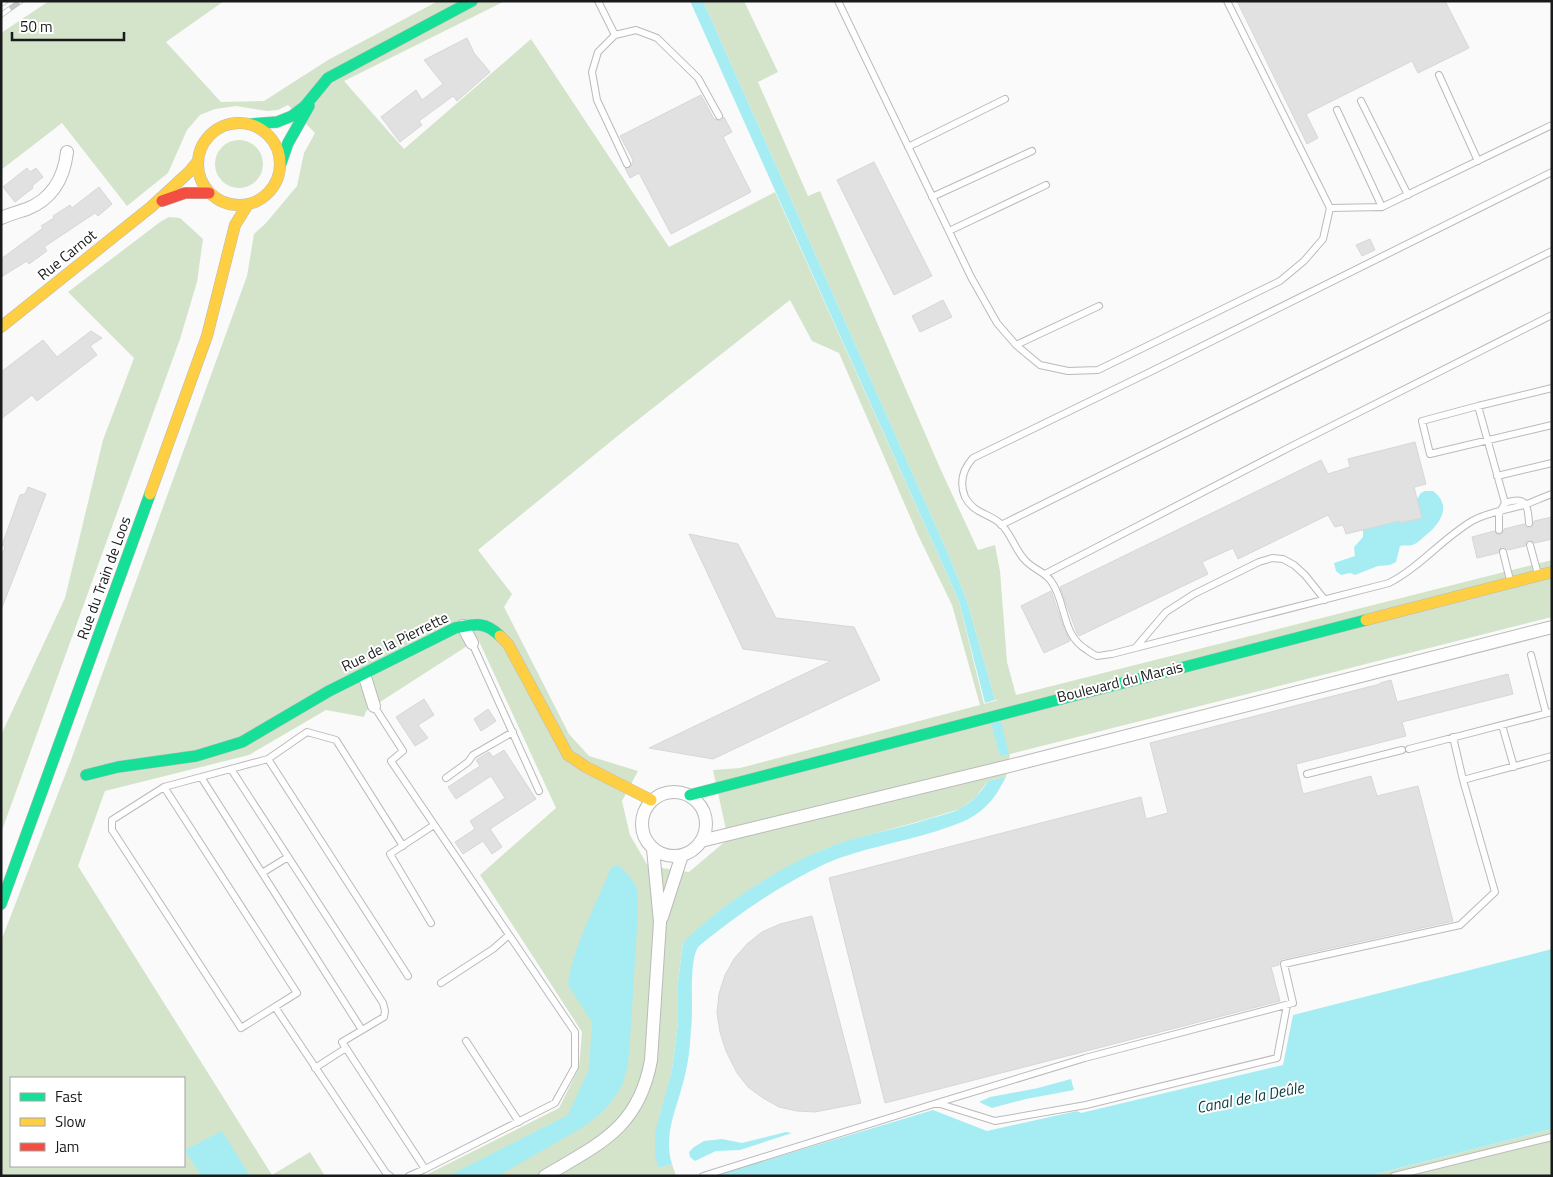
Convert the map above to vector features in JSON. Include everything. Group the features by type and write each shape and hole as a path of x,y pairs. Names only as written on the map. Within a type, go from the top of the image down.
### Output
{"street":[{"path":"312,99 288,143 278,179 270,192 262,199 248,204 232,204 214,196 204,185 200,176 198,162 204,142 214,131 232,123 269,124 285,119 300,111 312,99 324,82 333,76 472,1"},
{"path":"252,124 266,132 273,139 278,148 281,164"},
{"path":"1,218 38,203 53,191 64,170 67,152"},
{"name":"Rue Carnot","path":"1,327 151,208 198,162"},
{"name":"Rue Carnot","path":"151,208 180,194 201,191 214,196"},
{"name":"Rue du Train de Loos","path":"214,196 222,218 225,259"},
{"name":"Rue du Train de Loos","path":"1,904 207,336 235,225 248,204"},
{"name":"Boulevard du Marais","path":"690,795 1552,572"},
{"name":"Rue de la Pierrette","path":"86,775 118,767 196,756 242,742 330,691 455,628 474,624 492,628 508,644 568,755 580,765 604,777 620,782 651,800"},
{"path":"463,626 472,642"},
{"path":"701,841 1021,763 1552,626"},
{"path":"364,674 374,706"},
{"path":"669,791 690,795 698,802 705,816 706,831 696,848 682,855 671,856 661,854 653,849 645,840 641,825 644,809 659,794 669,791"},
{"path":"545,1176 611,1135 625,1121 647,1081 651,1060 660,922 653,849"},
{"path":"660,922 682,855"}],"lane":[{"path":"598,1 615,36"},
{"path":"838,1 932,197 996,323 1016,345 1040,365 1068,371 1098,370 1280,281 1304,261 1323,239 1330,208 1227,1"},
{"path":"627,164 597,100 592,72 598,52 615,36 636,30 657,38 698,78 719,116"},
{"path":"1439,75 1478,161"},
{"path":"908,147 1005,99"},
{"path":"1361,101 1408,195"},
{"path":"1337,110 1382,207"},
{"path":"1330,208 1382,207 1552,126"},
{"path":"932,197 1032,152"},
{"path":"1552,172 973,458 962,475 962,488 966,499 979,513 994,519 1001,525 1022,558 1032,568 1045,574 1058,596 1070,633 1082,647 1096,656 1135,648 1389,583 1403,576 1453,533 1474,520 1503,506 1526,504 1552,494"},
{"path":"949,231 1046,185"},
{"path":"1001,525 1552,251"},
{"path":"1016,345 1099,306"},
{"path":"1045,574 1292,446 1552,315"},
{"path":"1552,388 1422,421 1430,454 1552,425"},
{"path":"1478,406 1503,506 1499,514 1499,530"},
{"path":"1497,476 1552,462"},
{"path":"1526,504 1528,522"},
{"path":"1530,545 1538,575"},
{"path":"1503,552 1510,582"},
{"path":"1135,648 1166,612 1194,594 1259,562 1272,558 1283,559 1294,565 1305,575 1325,600"},
{"path":"472,642 539,791"},
{"path":"1307,774 1549,713 1531,655"},
{"path":"374,706 404,751 391,761 575,1032 575,1067 556,1103 409,1176"},
{"path":"1502,725 1514,766"},
{"path":"164,787 297,993 241,1028 112,830 112,820 164,787 268,759 307,732 336,740 403,846"},
{"path":"446,778 468,762 473,755 513,732"},
{"path":"703,1176 1085,1058 1287,1005 1293,1003 1284,964 1460,925 1495,892 1452,737"},
{"path":"1463,780 1552,756"},
{"path":"268,759 408,976"},
{"path":"231,769 382,1003 385,1011 384,1017 342,1042 425,1169"},
{"path":"201,777 362,1030"},
{"path":"431,923 390,854 434,825"},
{"path":"262,873 288,857"},
{"path":"441,983 493,949 509,935"},
{"path":"937,1103 995,1121 1086,1105 1277,1058 1287,1005"},
{"path":"275,1007 386,1173 390,1176"},
{"path":"466,1041 518,1122"},
{"path":"315,1068 346,1048"},
{"path":"1394,1176 1552,1137"}],"green space":[{"path":"49,1 224,1 166,42 221,102 264,101 328,60 438,1 505,1 344,81 404,149 531,39 669,247 775,192 959,601 984,704 998,700 995,700 967,601 950,558 703,1 744,1 778,72 758,82 808,196 820,191 940,468 978,550 995,545 1000,571 1007,662 1016,695 1552,560 1552,617 1010,754 1006,777 988,781 976,797 960,809 822,850 801,860 724,908 683,943 678,982 678,1022 672,1070 665,1099 659,1168 672,1164 676,1176 424,1176 559,1108 579,1068 582,1032 480,875 556,808 478,639 366,711 364,717 326,710 249,755 105,791 78,866 272,1175 310,1152 325,1176 1,1176 1,941 71,760 247,276 254,234 266,223 297,186 304,153 315,133 288,105 278,110 267,111 236,106 215,109 200,115 187,130 168,173 127,206 62,123 1,170 1,33","holes":["790,300 812,341 839,353 918,535 952,605 980,705 740,768 713,770 728,839 689,872 648,866 630,835 622,801 638,771 589,756 569,734 504,607 512,594 478,550 620,434"]},
{"path":"234,140 244,140 256,147 263,159 263,169 256,181 244,188 234,188 226,184 219,177 215,169 215,159 219,151 226,144"},
{"path":"169,217 180,218 203,239 197,282 180,339 1,833 1,735 65,598 103,440 134,358 68,292"},
{"path":"1552,1129 1552,1176 1368,1176"}],"water":[{"path":"690,1 703,1 950,558 967,601 995,700 985,703 959,601"},
{"path":"1425,491 1433,491 1439,497 1443,509 1442,515 1435,526 1419,541 1414,544 1400,546 1396,562 1390,565 1378,566 1355,575 1350,573 1341,575 1336,571 1334,563 1355,556 1354,547 1363,537 1363,530 1399,521 1400,523 1421,518 1417,499"},
{"path":"1001,721 1009,754 1000,756 991,723"},
{"path":"1006,777 988,805 967,819 937,831 827,863 760,900 699,946 692,973 692,1021 688,1058 670,1130 669,1153 672,1164 659,1168 655,1156 655,1133 672,1070 678,1022 678,982 683,943 712,916 748,890 786,867 849,840 954,811 973,800 988,781"},
{"path":"619,866 624,870 637,889 638,912 628,1064 622,1086 600,1114 583,1127 498,1176 448,1176 568,1115 589,1069 592,1022 568,985 570,972 590,915 611,868"},
{"name":"Canal de la Deûle","path":"1552,949 1552,1129 1368,1176 714,1176 933,1110 987,1131 1077,1111 1081,1113 1283,1065 1293,1015"},
{"path":"1071,1079 1074,1090 1026,1099 992,1108 979,1102 990,1097 1038,1088"},
{"path":"222,1131 250,1176 201,1176 185,1150"},
{"path":"786,1132 792,1133 740,1150 716,1151 695,1161 690,1157 689,1152 704,1141 722,1139 742,1143"}],"building":[{"path":"1237,1 1445,1 1469,48 1418,73 1412,61 1306,114 1318,138 1307,144"},
{"path":"467,38 474,53 490,72 457,101 453,96 419,121 422,125 400,142 381,117 416,90 422,100 443,84 424,60"},
{"path":"701,95 714,119 721,121 724,117 732,132 723,137 751,192 671,234 639,173 630,178 625,168 631,167 633,160 620,136"},
{"path":"874,162 932,276 894,295 837,180"},
{"path":"27,168 30,172 36,168 43,177 32,186 33,188 15,202 3,187"},
{"path":"99,187 112,204 98,216 95,213 44,247 47,251 29,264 27,261 1,277 1,259 43,228 41,226 54,218 53,216 70,205 72,208"},
{"path":"1370,239 1375,250 1362,256 1356,245"},
{"path":"943,300 952,317 920,332 912,316"},
{"path":"91,331 102,338 90,346 97,355 37,401 32,395 1,419 1,372 43,340 57,357"},
{"path":"1415,442 1426,484 1414,487 1422,518 1400,523 1399,521 1346,534 1343,525 1335,527 1328,515 1238,559 1233,548 1202,562 1208,574 1079,636 1077,633 1060,587 1321,460 1328,474 1350,467 1348,459"},
{"path":"28,487 46,494 1,610 1,558 5,547 2,545 20,495 25,494"},
{"path":"1552,517 1552,539 1535,543 1529,540 1525,546 1508,550 1505,547 1501,547 1498,553 1477,558 1472,537 1494,531 1499,535 1503,533 1504,529 1524,524 1530,528 1533,526 1534,521"},
{"path":"689,534 738,544 776,618 854,627 880,680 713,759 649,748 831,661 743,649"},
{"path":"1051,591 1070,641 1044,653 1021,606"},
{"path":"1508,674 1513,694 1402,722 1406,736 1296,764 1303,794 1371,776 1377,796 1418,786 1453,921 1282,959 1279,965 1271,967 1280,1001 885,1103 829,878 1141,797 1146,819 1168,813 1150,743 1391,680 1397,702"},
{"path":"424,699 434,715 418,725 428,738 415,746 396,717"},
{"path":"488,709 496,721 481,731 474,719"},
{"path":"504,750 536,799 490,829 502,847 492,854 483,841 463,854 455,842 475,829 470,821 505,798 491,776 456,799 448,787 480,766 476,760 489,752 493,757"},
{"path":"812,916 861,1103 815,1112 779,1107 748,1087 737,1073 726,1051 717,1013 719,994 725,975 734,959 747,944 762,932 780,924"}],"railway":[{"path":"1,4 6,1"},
{"path":"1,15 21,1"}],"traffic: fast":[{"path":"252,124 277,122 292,116 305,106 328,78 472,1"},
{"path":"281,163 288,143 309,106"},
{"path":"1,904 150,494"},
{"path":"690,795 1366,620"},
{"path":"86,775 118,767 196,756 242,742 329,691 455,628 479,625 495,631 500,636"}],"traffic: slow":[{"path":"231,123 247,123 262,130 273,141 280,156 280,164 277,180 268,193 247,205 231,205 216,198 205,187 198,172 198,156 205,141 216,130 231,123"},
{"path":"1,327 151,207 189,172 198,161"},
{"path":"150,494 207,336 235,225 248,204"},
{"path":"1366,620 1552,572"},
{"path":"500,636 508,644 568,755 586,767 651,800"}],"traffic: jam":[{"path":"162,201 185,193 209,193"}]}
